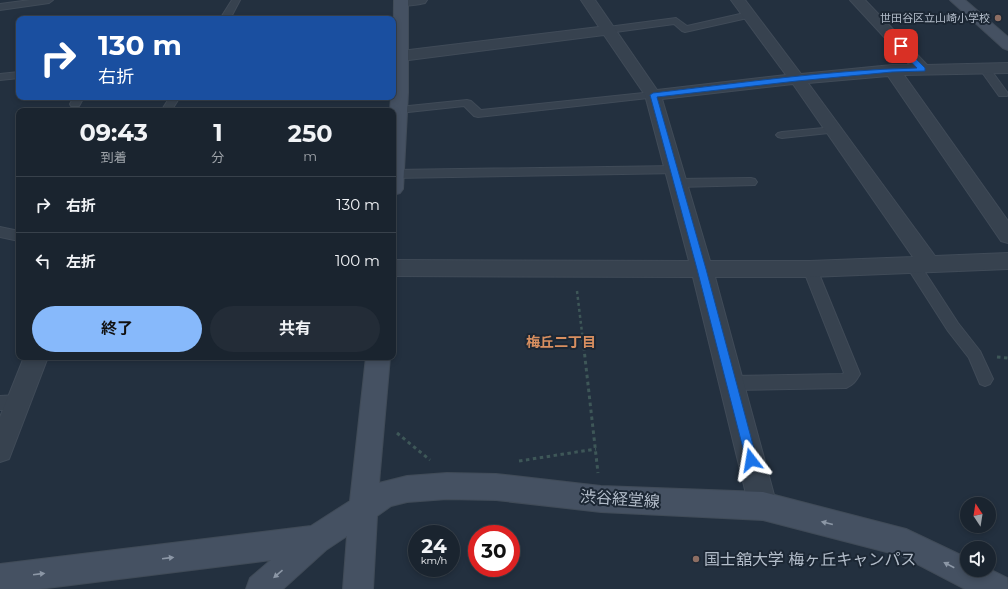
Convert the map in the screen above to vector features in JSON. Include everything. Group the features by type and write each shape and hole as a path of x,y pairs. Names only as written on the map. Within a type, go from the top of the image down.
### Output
{"main road":[{"path":"957,0 1008,45"},
{"path":"396,136 399,110 396,93 401,56 401,1"},
{"path":"358,589 363,508 378,360"},
{"name":"渋谷経堂線","path":"261,589 316,540 385,494 407,489 447,486 496,488 601,499 763,506 906,543 996,589"},
{"path":"0,579 316,540"}],"street":[{"path":"401,1 420,0"},
{"path":"588,0 653,95 702,269 763,506"},
{"path":"738,0 834,130 920,264"},
{"path":"857,0 922,70"},
{"path":"401,56 608,30"},
{"path":"653,95 892,70 1008,68"},
{"path":"892,70 1008,236"},
{"path":"396,268 810,269 1008,260"},
{"path":"0,450 9,403 34,360"}],"lane":[{"path":"0,7 49,0"},
{"path":"227,16 236,0"},
{"path":"608,30 676,21 685,29 749,15"},
{"path":"984,68 1003,94"},
{"path":"0,77 16,75"},
{"path":"399,110 467,103 478,114 653,95"},
{"path":"782,135 834,130"},
{"path":"396,182 677,176 751,182"},
{"path":"0,232 16,235"},
{"path":"920,264 953,327 975,355 985,379"},
{"path":"732,383 846,381 852,374 810,269"}],"path":[{"path":"574,269 601,499"},
{"path":"397,433 434,463"}],"place":[{"name":"世田谷区立山崎小学校","path":"998,18"},
{"name":"国士舘大学 梅ヶ丘キャンパス","path":"696,559"}],"district":[{"name":"梅丘二丁目","path":"561,342"}],"route":[{"path":"751,460 702,269 653,95 892,70 922,70 901,46"}]}
